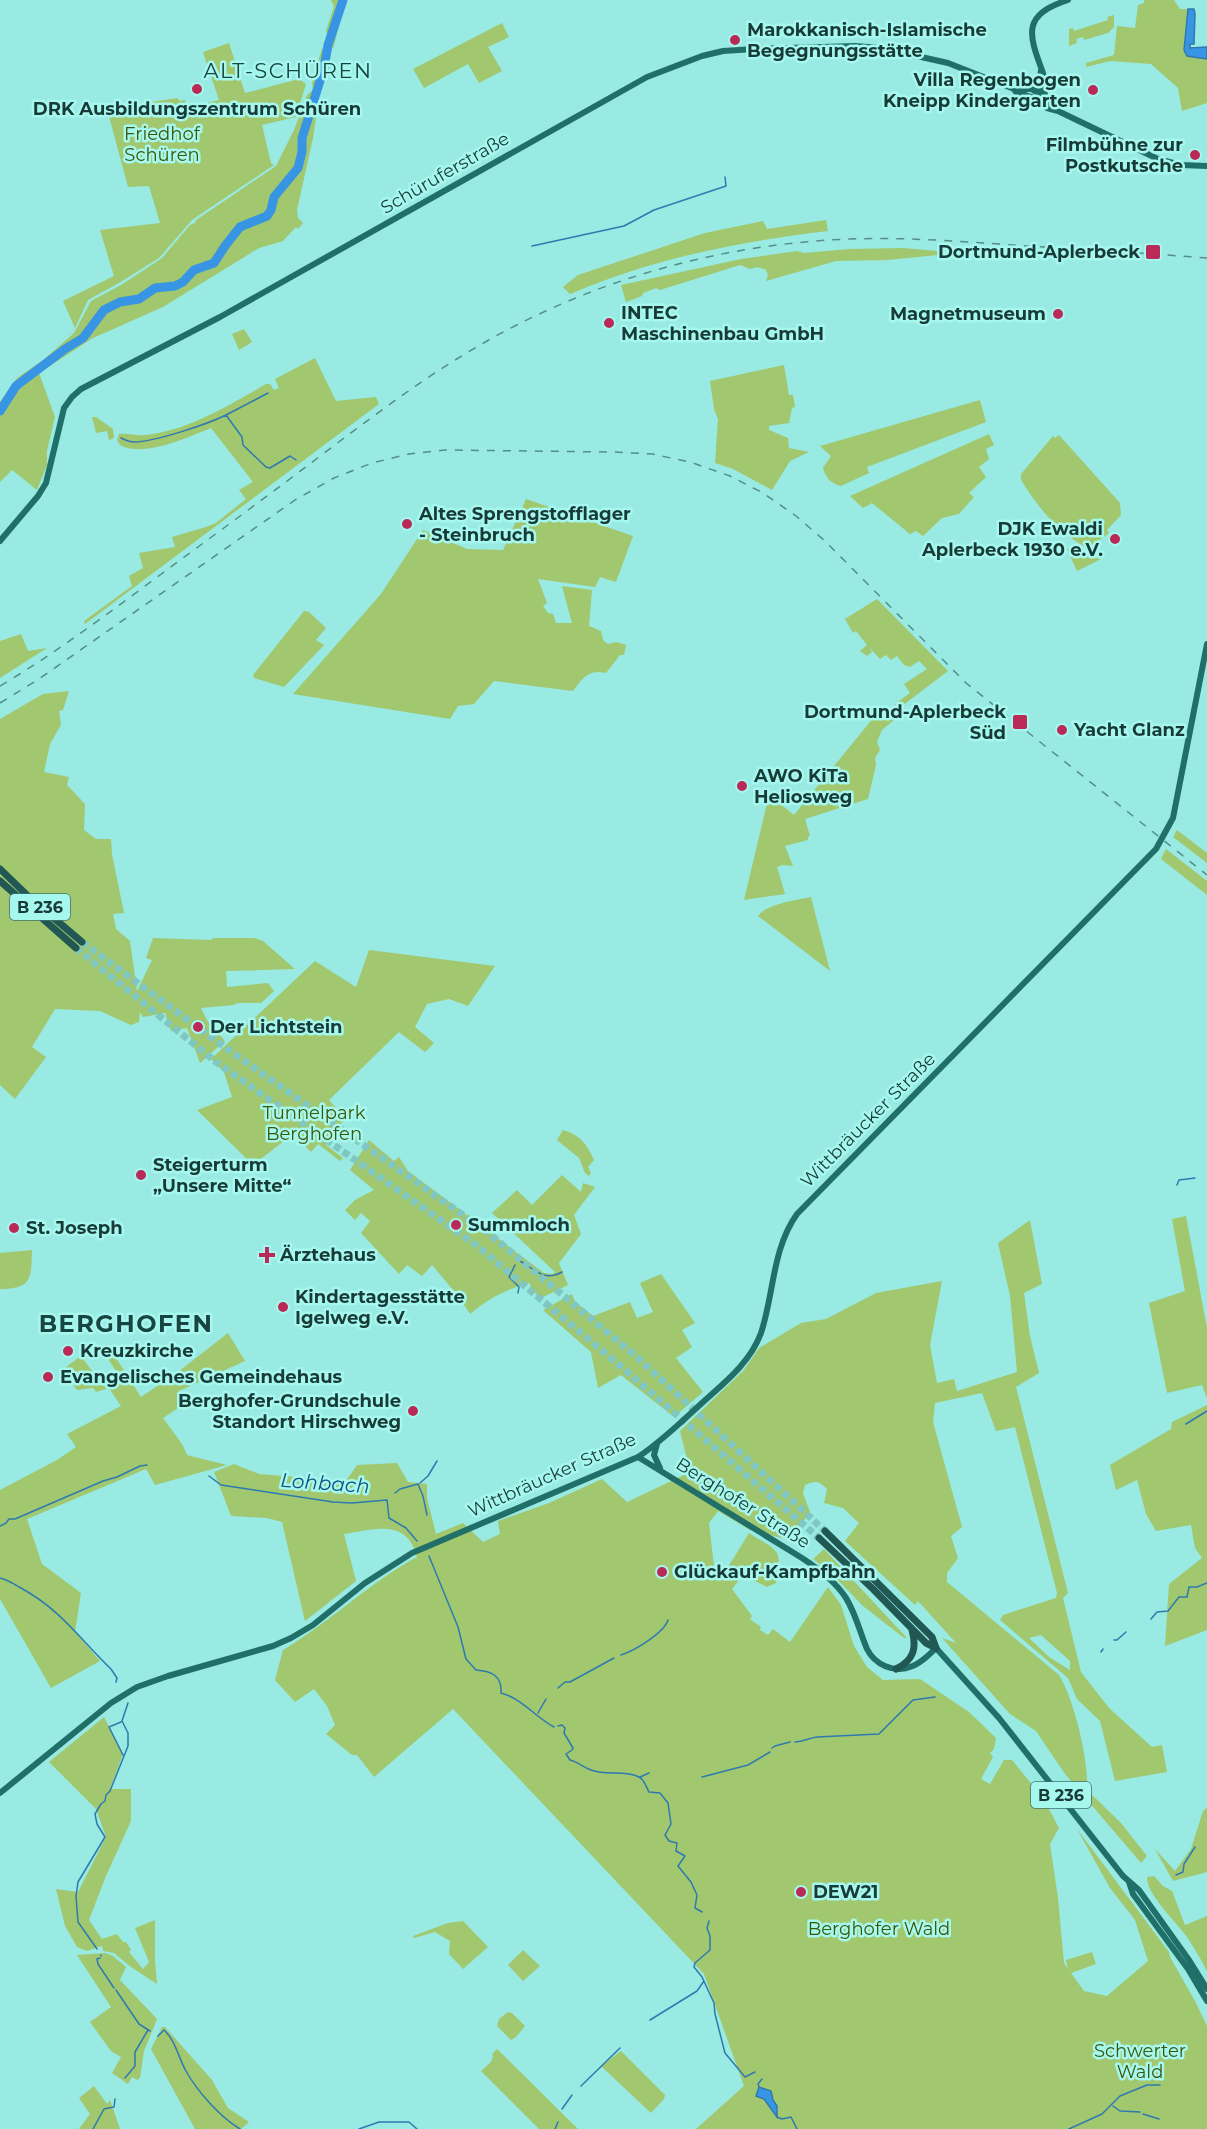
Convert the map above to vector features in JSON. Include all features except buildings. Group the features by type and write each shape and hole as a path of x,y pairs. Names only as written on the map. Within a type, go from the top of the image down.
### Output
{"highway":[{"name":"B 236","path":"0,869 82,942"},
{"name":"B 236","path":"0,881 76,948"},
{"name":"B 236","path":"825,1531 932,1637 936,1648"},
{"name":"B 236","path":"819,1538 912,1630 926,1643 936,1648"},
{"path":"896,1669 905,1665 914,1653 912,1630"}],"main road":[{"path":"1038,94 1041,70 1032,36 1034,23 1038,15 1046,8 1068,0"},
{"name":"Schüruferstraße","path":"0,541 38,496 46,483 64,408 81,389 220,317 647,77 674,66 723,51 860,46 911,53 976,72 1016,92 1038,94 1047,108 1059,111 1158,159 1182,165 1207,166"},
{"name":"Wittbräucker Straße","path":"0,1793 111,1703 137,1687 157,1679 273,1646 291,1638 313,1625 365,1583 404,1558 445,1538 638,1457 657,1443 740,1367 752,1351 760,1334 782,1245 797,1214 1152,854 1169,828 1173,818 1207,644"},
{"path":"657,1443 654,1455 662,1471"},
{"name":"Berghofer Straße","path":"638,1457 824,1573 847,1599 871,1656 880,1664 896,1669"},
{"path":"896,1669 912,1667 936,1648"},
{"name":"B 236","path":"936,1648 1005,1725 1129,1882 1139,1890 1175,1945 1207,2001"},
{"name":"B 236","path":"1175,1945 1207,1989"}],"green space":[{"path":"331,0 346,0 333,49 326,31 334,6"},
{"path":"1144,0 1174,0 1180,9 1188,9 1184,49 1187,55 1207,59 1207,103 1182,111 1178,88 1151,64 1110,61 1086,67 1086,63 1114,55 1117,26 1135,28 1138,5 1144,3"},
{"path":"1114,15 1114,27 1108,33 1084,40 1083,37 1076,39 1077,43 1069,46 1069,29 1073,28 1074,31 1108,20 1107,17"},
{"path":"502,23 509,37 488,47 502,71 479,83 468,64 424,88 413,69"},
{"name":"Friedhof Schüren","path":"229,43 245,93 299,79 306,84 296,117 262,125 271,163 274,165 192,220 159,258 88,300 75,328 63,301 114,276 100,230 160,223 149,186 128,187 107,109 177,98 180,101 185,100 187,108 219,100 203,52"},
{"path":"322,48 327,57 325,70 297,210 298,218 303,223 283,241 259,248 163,307 93,338 39,373 55,417 47,451 47,465 37,490 12,470 0,482 0,402 17,378 43,360 74,333 91,301 121,285 162,258 196,220 276,166 294,130 307,95 313,90 312,83"},
{"path":"826,220 828,231 761,240 697,253 602,281 570,294 563,287 578,275 705,233 763,221 767,229"},
{"path":"903,248 938,251 938,255 887,260 836,261 766,281 768,275 766,270 758,267 750,269 740,265 660,290 656,288 626,302 621,285 741,259 797,251 804,253"},
{"path":"244,329 252,342 239,350 232,334"},
{"path":"315,358 336,401 376,397 379,404 85,624 84,621 132,586 129,576 143,568 139,553 175,547 172,537 216,523 246,499 239,490 253,482 211,428 166,445 141,449 120,445 117,440 119,434 146,435 194,422 266,384 270,384 274,390 279,388 275,379"},
{"path":"784,365 789,395 793,395 795,407 792,408 789,423 769,426 769,430 788,438 789,448 809,452 790,461 772,490 733,469 715,463 718,419 714,409 710,381"},
{"path":"980,400 986,422 867,467 869,473 841,486 831,482 825,474 823,468 831,456 820,446"},
{"path":"92,417 96,417 113,429 114,438 109,440 107,431 96,433"},
{"path":"989,434 994,445 986,449 989,459 979,467 986,477 969,493 974,497 959,514 942,518 923,536 916,531 910,534 872,503 863,508 850,496"},
{"path":"1059,435 1120,503 1121,515 1107,530 1109,533 1088,548 1068,536 1050,519 1021,480 1021,474 1053,436 1055,438"},
{"path":"526,499 633,536 616,582 600,577 595,587 538,579 547,603 543,606 548,613 553,614 556,623 572,623 562,586 592,590 589,626 601,631 603,640 608,644 616,642 626,645 624,655 620,655 606,673 590,674 573,691 494,681 474,704 458,706 450,719 293,694 381,594 423,530 467,549 503,550"},
{"path":"1070,548 1080,555 1101,559 1077,571 1067,549"},
{"path":"877,599 948,671 898,709 895,704 910,693 904,684 927,669 919,661 910,667 904,665 897,656 891,660 886,655 880,659 869,647 872,652 867,656 860,651 867,645 856,631 853,633 845,619"},
{"path":"304,611 309,612 326,628 316,640 324,645 284,687 254,678 253,675"},
{"path":"21,634 28,651 47,648 0,678 0,641"},
{"path":"69,691 63,710 59,711 61,725 50,744 44,772 69,777 67,785 85,804 84,830 96,839 111,839 124,913 113,914 116,929 130,941 137,991 152,960 146,958 153,938 211,940 213,938 255,938 263,941 295,969 226,971 227,987 268,983 274,991 261,1003 237,1003 201,1008 208,1022 225,1041 200,1063 187,1028 171,1031 165,1013 143,1017 140,1012 139,1022 131,1025 100,1011 55,1009 32,1047 46,1057 15,1099 0,1085 0,719 43,694"},
{"path":"883,706 894,720 882,730 877,742 880,750 875,758 876,765 868,799 805,819 810,836 808,840 785,846 793,866 777,867 785,894 744,900 769,795 794,815"},
{"path":"1177,830 1207,853 1207,863 1173,837"},
{"path":"1166,849 1207,881 1207,895 1161,859"},
{"path":"811,897 830,971 758,916 768,908"},
{"name":"Tunnelpark Berghofen","path":"369,950 495,966 468,1006 449,999 427,1004 415,1027 434,1043 425,1052 399,1032 329,1100 345,1118 326,1145 343,1158 340,1161 318,1144 311,1152 293,1134 253,1165 197,1110 232,1097 224,1072 211,1059 315,961 356,987"},
{"path":"563,1130 578,1137 589,1149 594,1160 588,1167 591,1173 589,1176 585,1173 579,1158 557,1140"},
{"path":"369,1140 394,1161 399,1157 408,1171 544,1273 553,1274 555,1272 492,1213 517,1190 532,1205 562,1175 581,1192 583,1183 595,1187 574,1215 581,1234 559,1263 568,1285 539,1299 529,1283 498,1295 470,1314 432,1265 422,1276 407,1265 399,1274 361,1233 370,1221 361,1213 355,1220 345,1210 355,1200 374,1190 350,1170"},
{"path":"1186,1216 1207,1328 1207,1398 1202,1385 1167,1393 1149,1303 1185,1291 1172,1219"},
{"name":"Berghofer Wald","path":"1030,1220 1042,1284 1024,1293 1030,1336 1039,1373 1016,1387 1068,1593 1063,1598 1081,1672 1109,1708 1152,1747 1162,1745 1167,1772 1115,1781 1100,1721 1077,1699 1068,1678 1000,1620 1003,1615 1056,1598 1057,1593 1015,1427 996,1431 982,1393 935,1403 933,1422 962,1527 951,1536 958,1558 947,1573 947,1582 1059,1675 1070,1699 1079,1731 1086,1763 1087,1790 1121,1823 1147,1856 1141,1863 1065,1774 1036,1731 1010,1714 942,1638 956,1643 918,1601 915,1605 845,1541 859,1523 843,1508 824,1503 827,1489 822,1484 815,1482 805,1485 803,1493 810,1512 790,1540 750,1530 718,1511 709,1523 714,1566 725,1572 749,1533 776,1552 779,1563 776,1583 767,1587 743,1575 732,1589 752,1616 750,1619 761,1627 760,1630 768,1635 773,1629 790,1642 828,1587 841,1605 854,1646 867,1667 883,1680 920,1679 969,1712 996,1738 994,1749 990,1753 993,1757 981,1779 990,1784 1004,1760 1012,1760 1043,1798 1059,1828 1050,1844 1064,1963 1068,1969 1066,1960 1092,1952 1096,1964 1071,1973 1084,1991 1107,1996 1148,1961 1135,1920 1110,1888 1077,1829 1169,1952 1207,2026 1207,2129 696,2129 744,2086 704,1974 453,1709 374,1777 357,1755 352,1755 326,1734 335,1725 327,1706 314,1689 295,1702 275,1680 283,1650 399,1567 417,1557 406,1536 388,1529 344,1534 356,1581 305,1621 282,1522 267,1518 231,1516 214,1472 234,1464 259,1474 346,1481 357,1465 397,1463 408,1482 427,1484 427,1498 436,1534 463,1523 483,1542 500,1534 498,1521 549,1503 602,1479 627,1502 684,1475 687,1459 680,1431 743,1371 759,1348 801,1323 826,1319 876,1293 942,1281 930,1345 937,1383 954,1379 957,1391 1017,1372 1010,1296 998,1243","holes":["1041,1635 1070,1661 1070,1670 1049,1657 1029,1638"]},
{"path":"32,1250 28,1280 19,1287 0,1289 0,1253"},
{"path":"661,1274 695,1323 682,1330 692,1347 676,1358 703,1392 674,1417 621,1375 598,1388 591,1352 543,1310 572,1294 575,1302 593,1316 630,1302 637,1318 653,1312 640,1283"},
{"path":"228,1333 245,1361 179,1391 183,1405 163,1418 187,1455 227,1465 155,1485 146,1469 27,1519 42,1564 81,1593 75,1632 100,1661 51,1688 0,1599 0,1490 57,1460 76,1447 67,1434 121,1406 109,1388 96,1392 93,1388 77,1390 62,1370 81,1356 100,1382 116,1371 101,1348 107,1344 141,1397"},
{"path":"1207,1405 1207,1630 1165,1646 1169,1584 1202,1558 1195,1548 1191,1525 1156,1531 1146,1514 1137,1480 1116,1490 1110,1465 1171,1429 1172,1422"},
{"path":"824,1549 907,1638 863,1606 832,1574 813,1559"},
{"path":"104,1717 123,1754 110,1789 131,1789 131,1821 89,1920 102,1939 117,1934 123,1942 126,1942 131,1950 129,1952 143,1969 149,1962 135,1928 155,1920 157,1984 114,1953 103,1951 102,1946 87,1951 77,1947 65,1926 56,1889 78,1892 106,1837 96,1809 49,1762"},
{"path":"1207,1808 1207,1872 1173,1881 1155,1849 1175,1871 1191,1849 1203,1811"},
{"path":"1154,1876 1163,1886 1172,1891 1185,1925 1207,1916 1207,1971 1187,1937 1151,1892 1147,1877"},
{"path":"463,1921 488,1947 463,1969 449,1954 450,1941 435,1932 414,1938 413,1936 448,1923"},
{"path":"523,1950 540,1966 523,1981 508,1965"},
{"path":"105,1953 113,1956 126,1967 120,1980 157,2019 144,2051 140,2078 137,2080 132,2077 128,2084 112,2073 121,2057 111,2051 90,2022 111,2007 77,1955"},
{"path":"508,2012 525,2026 511,2040 497,2026 499,2019"},
{"path":"162,2027 165,2027 212,2080 228,2108 249,2122 241,2129 195,2129 151,2049"},
{"path":"497,2049 578,2129 539,2129 481,2071 491,2062 492,2054"},
{"path":"621,2051 665,2095 651,2113 601,2066"},
{"path":"94,2086 107,2104 110,2100 120,2129 79,2129 90,2114 79,2098"}],"water":[{"path":"1188,9 1194,9 1195,14 1194,44 1190,44 1190,48 1207,47 1207,59 1187,56 1184,50"},
{"path":"759,2087 771,2091 777,2106 777,2117 764,2099 756,2096"}],"waterway":[{"path":"0,411 16,386 83,338 104,310 120,302 139,299 155,288 175,286 183,282 194,270 214,263 240,227 267,216 274,197 298,168 302,152 302,138 343,0"},
{"path":"532,246 624,226 654,210 726,186 725,177"},
{"path":"226,415 268,393"},
{"path":"121,438 134,442 154,439 226,415 242,437 243,445 266,467 270,468 290,456 296,460"},
{"path":"1177,1185 1179,1180 1195,1178"},
{"path":"518,1260 544,1275 549,1276 562,1272"},
{"path":"515,1265 509,1277 519,1287 518,1293"},
{"path":"1186,1424 1207,1411"},
{"path":"420,1483 428,1476 437,1461"},
{"name":"Lohbach","path":"0,1526 9,1519 15,1519 103,1481 147,1465"},
{"name":"Lohbach","path":"209,1476 221,1485 333,1502 387,1500 389,1518 406,1528 417,1541"},
{"path":"395,1493 400,1489 418,1484 427,1515"},
{"name":"Lohbach","path":"429,1556 458,1627 466,1659 476,1670 495,1676 500,1682 501,1693 516,1699 554,1727"},
{"path":"0,1578 35,1597 59,1615 111,1669 117,1678 116,1682"},
{"path":"1151,1619 1157,1612 1168,1611 1179,1597 1187,1597 1189,1587 1207,1583"},
{"path":"621,1655 641,1646 655,1636 668,1620"},
{"path":"1114,1640 1126,1632"},
{"path":"558,1688 565,1682 570,1682 614,1658"},
{"path":"795,1742 817,1737 879,1734 913,1700 935,1697"},
{"path":"538,1713 546,1699"},
{"path":"97,1949 78,1922 76,1896 78,1882 105,1837 97,1824 95,1814 110,1791 128,1746 128,1733 122,1721 128,1703"},
{"path":"121,1722 109,1727 123,1755"},
{"name":"Lohbach","path":"558,1726 562,1725 565,1728 564,1733 573,1748 566,1754 570,1760 597,1772 639,1777 649,1792 660,1793 668,1803 671,1824 665,1835 669,1841 677,1843 676,1851 685,1856 678,1866 691,1882 697,1895 695,1908 702,1912"},
{"path":"772,1748 790,1742"},
{"path":"702,1777 748,1765 770,1752"},
{"path":"640,1777 649,1773"},
{"path":"1176,1875 1183,1872 1184,1864 1195,1847"},
{"name":"Lohbach","path":"709,1921 707,1928 710,1936 710,1950 695,1963 694,1967 702,1977 714,2003 725,2053 745,2077 755,2072"},
{"path":"100,1958 97,1959 98,1964 114,1988"},
{"path":"650,2020 697,1991 704,1981"},
{"path":"116,1990 139,2024 150,2031"},
{"path":"125,2078 135,2066 135,2052 148,2030"},
{"path":"158,2036 164,2030 168,2034 196,2087 217,2111 240,2129"},
{"path":"581,2086 620,2048"},
{"name":"Lohbach","path":"759,2087 758,2084 762,2079"},
{"name":"Lohbach","path":"1069,2129 1102,2114 1120,2096 1147,2085 1160,2085"},
{"path":"562,2109 572,2095"},
{"path":"93,2129 104,2109 114,2107 115,2099"},
{"path":"1113,2106 1120,2111 1140,2112"},
{"path":"1143,2114 1159,2119"},
{"name":"Lohbach","path":"777,2117 782,2119 791,2117 797,2129"},
{"path":"359,2129 379,2122 409,2122 417,2129"},
{"path":"555,2129 558,2122"}],"tunnel":[{"path":"82,942 226,1048 487,1232 637,1357 825,1531"},
{"path":"76,948 216,1062 476,1245 819,1538"}],"railway":[{"path":"0,686 81,633 375,415 441,369 524,321 601,288 681,263 722,254 831,240 935,240 1207,258"},
{"path":"0,703 39,679 295,500 334,478 372,463 409,454 445,450 652,454 690,462 730,476 763,493 796,516 825,541 966,683 1207,875"}],"place":[{"name":"Marokkanisch-Islamische Begegnungsstätte","path":"735,40"},
{"name":"DRK Ausbildungszentrum Schüren","path":"197,89"},
{"name":"Villa Regenbogen Kneipp Kindergarten","path":"1093,90"},
{"name":"Filmbühne zur Postkutsche","path":"1195,155"},
{"name":"Dortmund-Aplerbeck","path":"1153,252"},
{"name":"Magnetmuseum","path":"1058,314"},
{"name":"INTEC Maschinenbau GmbH","path":"609,323"},
{"name":"Altes Sprengstofflager - Steinbruch","path":"407,524"},
{"name":"DJK Ewaldi Aplerbeck 1930 e.V.","path":"1115,539"},
{"name":"Dortmund-Aplerbeck Süd","path":"1020,722"},
{"name":"Yacht Glanz","path":"1062,730"},
{"name":"AWO KiTa Heliosweg","path":"742,786"},
{"name":"Der Lichtstein","path":"198,1027"},
{"name":"Steigerturm „Unsere Mitte“","path":"141,1175"},
{"name":"Summloch","path":"456,1225"},
{"name":"St. Joseph","path":"14,1228"},
{"name":"Ärztehaus","path":"267,1255"},
{"name":"Kindertagesstätte Igelweg e.V.","path":"283,1307"},
{"name":"Kreuzkirche","path":"68,1351"},
{"name":"Evangelisches Gemeindehaus","path":"48,1377"},
{"name":"Berghofer-Grundschule Standort Hirschweg","path":"413,1411"},
{"name":"Glückauf-Kampfbahn","path":"662,1572"},
{"name":"DEW21","path":"801,1892"}],"district":[{"name":"ALT-SCHÜREN","path":"288,70"},
{"name":"BERGHOFEN","path":"126,1323"}],"park label":[{"name":"Schwerter Wald","path":"1140,2061"}]}
